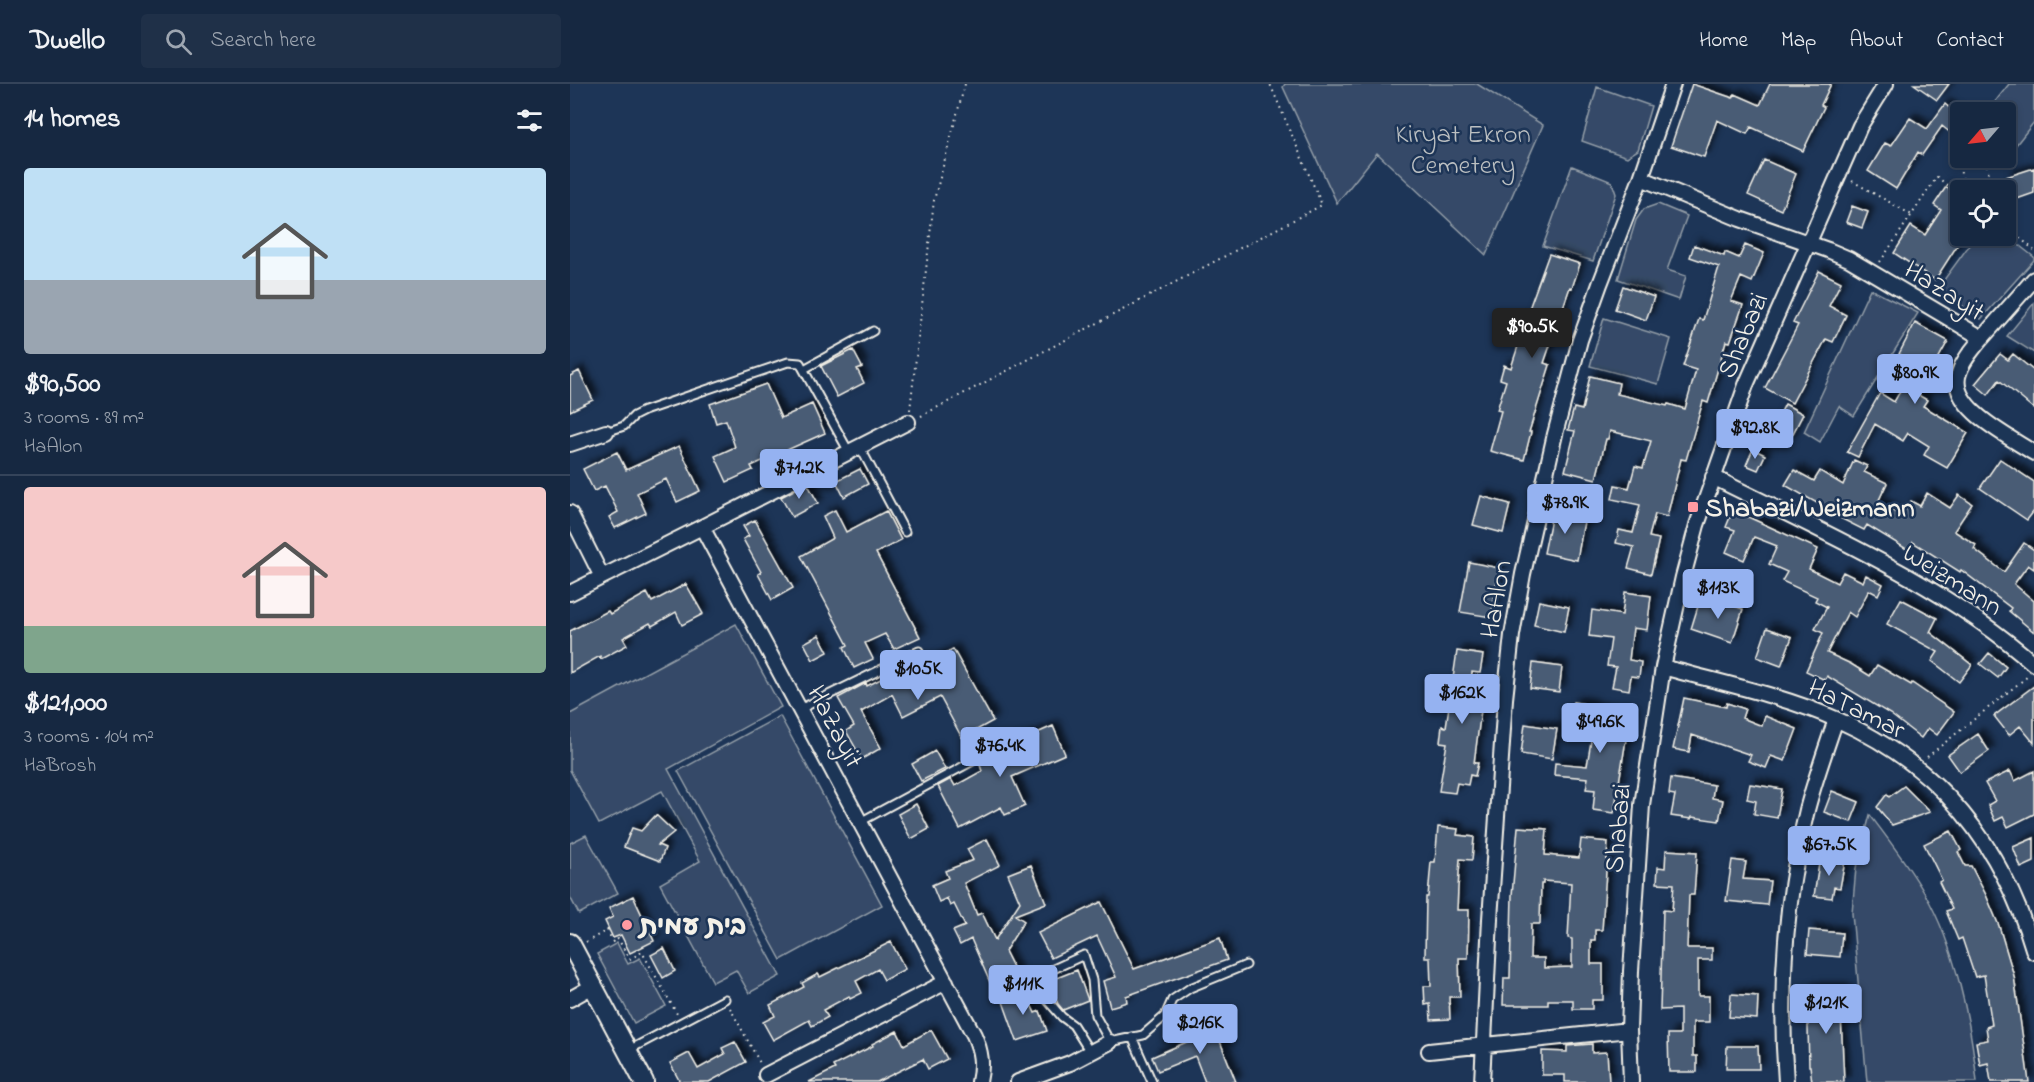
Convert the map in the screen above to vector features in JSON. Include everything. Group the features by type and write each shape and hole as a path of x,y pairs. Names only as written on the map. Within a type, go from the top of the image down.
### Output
{"street":[{"name":"HaAlon","path":"1482,1082 1505,699 1512,635 1521,584 1557,425 1580,340 1599,284 1641,178 1673,84"},
{"name":"Shabazi","path":"1631,1082 1629,1030 1642,805 1663,667 1683,577 1713,477 1746,385 1838,173 1860,126 1886,84"},
{"path":"1641,178 1740,219 1808,243"},
{"name":"HaZayit","path":"1808,243 1849,259 1982,338 1965,359 1958,374 1958,393 1976,414 2034,453"},
{"path":"1982,338 2034,279"},
{"path":"570,593 908,422"},
{"path":"570,444 606,432"},
{"name":"Weizmann","path":"1713,477 1922,585 2017,648 2034,664"},
{"path":"570,513 602,577"},
{"name":"HaZayit","path":"702,526 946,982 980,1050 982,1067 980,1082"},
{"name":"HaTamar","path":"1663,667 1779,699 1836,719 1881,741 1916,767 1965,814 1989,849 2010,886 2034,952"},
{"path":"1786,1082 1783,1011 1790,901 1807,810 1836,719"},
{"path":"572,946 644,1082"},
{"path":"766,1075 946,982"},
{"path":"570,999 594,986"},
{"path":"1428,1051 1629,1030"},
{"path":"1018,1082 1070,1063 1110,1042"}],"lane":[{"path":"804,369 873,331"},
{"path":"606,432 624,426 634,416 644,411 788,362 800,363 905,532"},
{"path":"800,709 919,651"},
{"path":"860,822 973,761"},
{"path":"1090,1052 1073,1025 1062,1017 1041,994 1038,976 1084,955 1092,980 1095,1015 1110,1042 1143,1035 1165,1016 1172,1000 1190,987 1246,965"},
{"path":"627,1050 726,999"},
{"path":"1132,1037 1152,1082"}],"path":[{"path":"908,422 934,200 965,84"},
{"path":"908,422 1322,205 1270,84"},
{"path":"1838,173 1912,215"},
{"path":"1872,273 1937,177 1950,187"},
{"path":"2016,235 2034,250"},
{"path":"1916,767 2034,671"},
{"path":"572,946 608,930 613,942 618,939 630,959 642,952 682,1022"},
{"path":"726,999 766,1075"}],"green space":[{"name":"Kiryat Ekron Cemetery","path":"1285,84 1477,84 1543,125 1486,255 1377,153 1337,203 1283,87"},
{"path":"2009,84 2034,84 2034,122 2016,145 2016,102 1995,102"},
{"path":"1597,87 1651,106 1638,150 1627,157 1582,141"},
{"path":"1572,166 1612,182 1616,194 1593,261 1543,246"},
{"path":"1658,204 1687,216 1667,270 1686,276 1679,300 1618,279 1636,220 1644,209"},
{"path":"2016,243 2034,257 2034,260 1981,319 1938,288 1969,246 2016,246"},
{"path":"1870,289 1918,313 1854,416 1839,406 1820,442 1804,432"},
{"path":"2034,303 2034,353 2007,336"},
{"path":"1604,318 1671,339 1658,384 1590,366"},
{"path":"736,624 781,707 668,769 780,976 749,993 736,970 713,982 660,884 700,861 662,791 599,824 570,770 570,714"},
{"path":"780,716 882,905 781,960 678,771"},
{"path":"1870,815 1919,884 1945,937 1966,1010 1977,1082 1867,1082 1852,913 1856,868"},
{"path":"586,835 618,893 579,914 570,897 570,843"},
{"path":"617,943 628,964 640,958 666,1006 634,1023 597,954"}],"building":[{"path":"1692,84 1733,98 1735,94 1760,105 1770,84 1831,84 1821,105 1824,107 1803,151 1751,127 1747,134 1717,120 1704,157 1671,146"},
{"path":"1914,84 1949,84 1937,100"},
{"path":"1945,104 1950,108 1950,132 1942,126 1922,155 1918,152 1896,189 1868,171 1885,143 1891,146 1910,118 1927,129"},
{"path":"1764,160 1796,174 1781,210 1748,195"},
{"path":"2034,168 2034,193 2016,199 2016,180 2007,180 2006,177"},
{"path":"1946,187 1950,190 1950,246 1957,246 1935,280 1894,253 1911,226 1925,235 1941,210 1934,205"},
{"path":"1852,206 1868,212 1862,228 1846,222"},
{"path":"1694,245 1724,256 1725,252 1739,258 1745,245 1764,253 1752,282 1741,277 1731,301 1743,305 1730,342 1726,341 1708,403 1703,401 1686,460 1681,459 1667,517 1655,514 1649,537 1659,539 1651,574 1628,568 1634,547 1616,543 1619,530 1633,533 1640,505 1612,499 1615,485 1629,488 1635,466 1643,468 1651,441 1610,431 1596,479 1565,471 1575,431 1568,430 1574,408 1582,410 1590,376 1619,383 1617,394 1685,409 1696,370 1683,366 1699,319 1703,320 1719,267 1690,257"},
{"path":"1549,254 1580,264 1544,363 1550,365 1529,432 1531,432 1524,460 1490,451 1501,411 1497,410 1506,381 1500,379 1504,365 1511,368 1520,340 1518,339"},
{"path":"1819,271 1841,282 1829,306 1846,315 1833,342 1826,339 1792,403 1765,388 1798,325 1793,323"},
{"path":"1623,286 1654,297 1646,320 1615,309"},
{"path":"1915,323 1948,341 1918,395 1927,400 1923,406 1968,433 1947,468 1924,455 1929,446 1908,433 1903,441 1875,424 1858,457 1847,452 1880,393 1894,402 1911,372 1909,371 1914,362 1899,354"},
{"path":"853,350 862,367 857,369 864,383 837,397 821,366"},
{"path":"2000,354 2008,360 2013,354 2034,371 2034,409 1999,380 1988,395 1975,384"},
{"path":"579,371 593,400 570,411 570,376"},
{"path":"766,384 781,418 812,404 825,433 751,466 753,470 727,482 715,456 735,447 726,420 716,423 710,404"},
{"path":"1785,404 1803,414 1789,441 1771,432"},
{"path":"679,446 700,491 677,502 666,479 637,493 646,513 615,528 609,517 618,512 605,486 594,491 583,469 617,452 626,470"},
{"path":"1753,449 1765,455 1758,470 1746,465"},
{"path":"2000,459 2034,482 2034,511 2027,520 1980,488"},
{"path":"1854,460 1867,466 1864,472 1887,483 1878,502 1901,516 1911,501 1920,506 1927,493 1950,508 1959,495 1972,504 1954,531 1976,545 1974,549 2004,572 2024,543 2034,550 2034,569 2028,565 2014,584 2034,601 2034,632 2009,611 2011,608 1961,570 1960,572 1913,542 1908,550 1867,525 1864,530 1832,514 1833,512 1785,485 1794,470 1814,481 1820,471 1843,485"},
{"path":"860,469 868,484 844,497 836,481"},
{"path":"807,483 818,503 792,517 781,497"},
{"path":"1481,496 1510,504 1503,533 1473,525"},
{"path":"1553,509 1585,516 1577,560 1544,553"},
{"path":"835,510 846,532 886,511 901,540 876,553 920,637 894,649 885,634 865,643 873,659 854,668 844,647 848,645 801,556 833,538 823,516"},
{"path":"1733,510 1818,549 1809,569 1837,583 1843,572 1863,582 1866,575 1883,584 1878,595 1869,590 1855,617 1848,612 1827,653 1870,676 1877,665 1911,685 1912,683 1954,712 1937,735 1928,728 1921,738 1890,714 1827,676 1825,680 1806,671 1823,633 1815,629 1827,607 1815,601 1817,597 1782,581 1787,572 1769,564 1777,546 1754,537 1744,560 1726,552 1735,530 1726,527"},
{"path":"755,520 793,588 772,600 758,574 761,572 743,539 749,536 743,526"},
{"path":"1469,562 1499,568 1491,617 1460,612"},
{"path":"686,584 703,614 682,625 676,612 652,626 650,623 623,638 627,645 601,659 600,656 570,673 570,631 608,611 610,614 647,593 652,602"},
{"path":"1625,592 1651,596 1647,630 1633,628 1629,660 1641,662 1639,677 1631,676 1629,690 1612,687 1616,667 1607,666 1611,639 1589,636 1592,610 1622,615"},
{"path":"1901,599 1937,618 1930,632 1972,665 1959,682 1932,661 1938,652 1887,624"},
{"path":"1539,601 1569,607 1564,632 1534,625"},
{"path":"1718,601 1743,609 1732,643 1691,629 1699,603 1717,605"},
{"path":"1767,628 1792,637 1781,666 1757,657"},
{"path":"819,635 828,652 813,660 804,643"},
{"path":"953,649 993,721 962,738 940,697 903,716 892,694 861,712 881,748 862,759 846,731 854,726 838,698 866,683 867,686 905,667 916,689 940,678 931,661"},
{"path":"1457,651 1483,655 1480,673 1472,672 1469,693 1483,695 1474,763 1478,763 1475,776 1470,775 1468,785 1457,783 1455,793 1439,791 1447,743 1440,742 1442,726 1446,727"},
{"path":"1989,653 2006,667 1998,678 1980,664"},
{"path":"1533,663 1562,667 1559,692 1530,688"},
{"path":"2034,686 2034,743 2020,726 2009,735 1994,716"},
{"path":"1684,698 1726,707 1727,703 1745,709 1742,718 1762,726 1765,716 1797,729 1785,761 1771,756 1766,768 1748,761 1751,755 1692,735 1689,752 1673,749"},
{"path":"1573,702 1592,705 1591,708 1630,715 1614,813 1593,810 1595,790 1586,789 1588,778 1554,775 1555,763 1587,766 1593,728 1570,725"},
{"path":"1525,724 1557,729 1552,759 1521,754"},
{"path":"1053,726 1065,754 1012,777 1025,806 1005,815 1001,807 960,829 938,786 951,779 955,786 982,771 978,759"},
{"path":"1978,734 1989,751 1960,772 1948,755"},
{"path":"935,751 945,769 921,781 912,764"},
{"path":"2010,771 2015,781 2034,771 2034,814 2008,827 2003,817 1995,821 1988,805 1995,801 1985,783"},
{"path":"1671,778 1714,785 1712,798 1723,800 1719,821 1671,816 1675,795 1669,794"},
{"path":"1750,784 1782,789 1777,818 1754,814 1756,801 1747,799"},
{"path":"1904,786 1930,812 1892,825 1877,807 1887,794 1889,797"},
{"path":"1832,791 1859,802 1851,822 1824,812"},
{"path":"916,804 929,829 911,839 898,814"},
{"path":"656,815 674,832 658,845 665,848 660,861 624,847 632,828 641,831"},
{"path":"1438,827 1458,829 1457,835 1474,837 1472,860 1460,859 1457,910 1469,910 1468,958 1459,958 1460,997 1449,997 1450,1019 1431,1020 1430,1004 1425,1005 1424,986 1431,986 1430,958 1425,958 1426,897 1428,897 1431,862 1435,862"},
{"path":"1518,827 1547,829 1545,855 1579,858 1581,839 1608,842 1602,930 1595,930 1595,940 1591,940 1591,964 1603,964 1603,1000 1592,1000 1592,1009 1573,1009 1573,1000 1548,1000 1548,1005 1503,1005 1504,978 1510,978 1512,895","holes":["1543,881 1571,883 1568,938 1572,939 1572,967 1544,968 1544,958 1530,958 1531,924 1540,924 1541,884"]},
{"path":"1951,831 1961,850 1958,852 1965,866 1971,866 1999,926 2014,976 2029,1082 1991,1082 1988,1063 1980,1065 1976,1042 1988,1040 1986,1027 1992,1025 1984,975 1975,977 1962,938 1958,940 1946,911 1952,909 1939,882 1942,880 1924,844"},
{"path":"2034,838 2034,862 2021,868 2013,847"},
{"path":"987,839 1000,865 964,883 977,915 982,913 995,940 1020,902 1008,874 1031,865 1046,903 1015,915 1024,921 1005,951 1017,975 992,987 971,939 960,945 953,931 965,926 954,904 950,906 947,898 939,902 932,885 948,878 945,871 973,860 967,849"},
{"path":"1666,850 1697,852 1694,895 1689,895 1687,948 1712,948 1712,960 1698,960 1698,996 1709,996 1709,1022 1693,1022 1693,1056 1697,1056 1697,1072 1669,1072 1668,1034 1680,1034 1680,1009 1660,1010 1663,910 1672,911 1674,884 1657,883 1658,867 1665,868"},
{"path":"1820,857 1845,861 1840,888 1834,887 1832,898 1814,896"},
{"path":"1732,860 1746,862 1743,879 1770,881 1767,905 1726,901"},
{"name":"בית עמית","path":"633,896 654,941 630,953 621,935 613,938 605,921 613,917 609,908"},
{"path":"1101,902 1134,969 1220,938 1227,960 1126,996 1127,1002 1110,1007 1103,981 1116,977 1097,936 1051,958 1038,933"},
{"path":"1809,930 1842,933 1840,957 1807,954"},
{"path":"891,942 905,969 884,980 878,969 856,981 862,993 850,999 849,996 823,1010 828,1017 812,1026 809,1020 773,1040 763,1022 775,1016 770,1005 804,987 802,983 818,974 820,977"},
{"path":"664,948 675,971 663,978 651,955"},
{"path":"1077,970 1088,1000 1063,1010 1058,1004 1049,981"},
{"path":"1807,989 1844,989 1843,1015 1841,1015 1844,1082 1812,1082 1809,1066"},
{"path":"1024,990 1035,1013 1040,1011 1047,1031 1017,1041 1002,999"},
{"path":"1731,994 1758,996 1757,1019 1729,1017"},
{"path":"1212,1021 1236,1082 1205,1082 1195,1056 1158,1071 1152,1057 1189,1041 1186,1031"},
{"path":"931,1030 947,1059 928,1069 923,1059 877,1082 809,1082 835,1069 833,1066 897,1031 904,1045"},
{"path":"735,1042 746,1062 709,1082 680,1082 670,1063 689,1053 698,1069 725,1054 722,1048"},
{"path":"1592,1044 1592,1053 1607,1052 1609,1082 1565,1082 1565,1075 1542,1075 1542,1051 1567,1052 1567,1046"},
{"path":"1727,1046 1758,1046 1759,1069 1726,1069"}],"place":[{"name":"Shabazi/Weizmann","path":"1693,507"},
{"name":"בית עמית","path":"627,925"}]}
